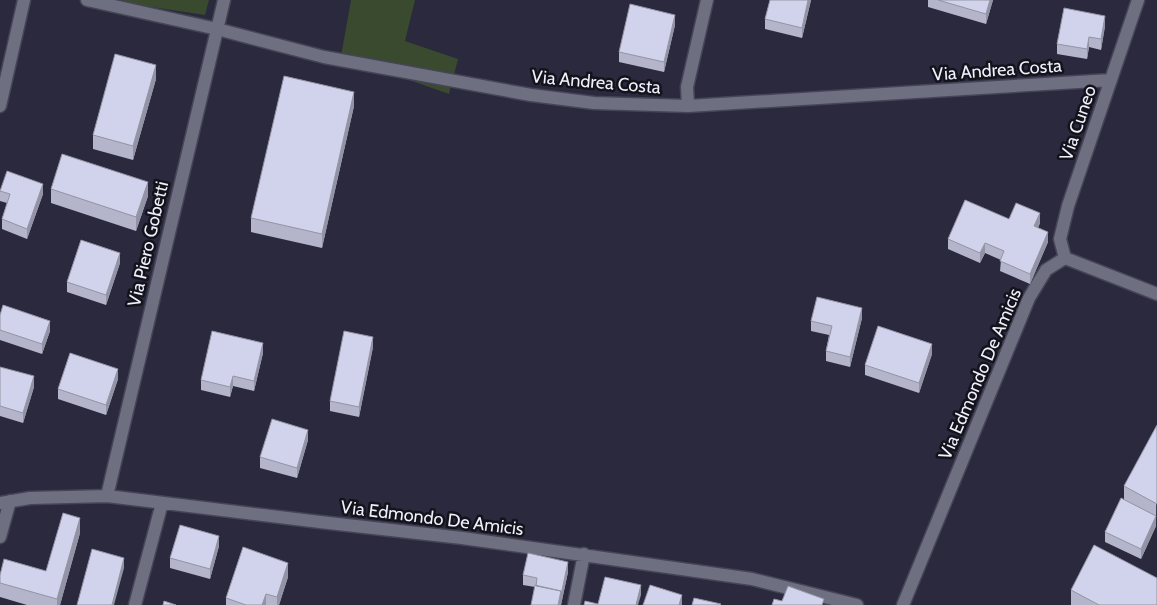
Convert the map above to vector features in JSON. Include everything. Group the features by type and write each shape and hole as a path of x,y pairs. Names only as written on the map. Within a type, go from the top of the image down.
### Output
{"street":[{"path":"0,106 24,0"},
{"name":"Via Andrea Costa","path":"87,0 217,29 324,57 531,95 594,103 688,106 1111,80"},
{"name":"Via Piero Gobetti","path":"107,496 224,0"},
{"path":"688,106 687,87 707,0"},
{"name":"Via Cuneo","path":"1065,258 1060,239 1068,206 1138,0"},
{"path":"1065,258 1157,294"},
{"name":"Via Edmondo De Amicis","path":"903,605 1029,298 1046,270 1065,258"},
{"name":"Via Edmondo De Amicis","path":"5,502 30,498 107,496 462,538 752,578 857,605"},
{"path":"0,537 5,502"},
{"path":"135,605 162,503"},
{"path":"574,605 584,554"}],"green space":[{"path":"105,0 209,0 205,15"},
{"path":"351,0 415,0 405,41 458,59 449,94 341,56"}],"building":[{"path":"770,0 808,0 802,28 765,19"},
{"path":"938,0 990,0 986,14"},
{"path":"630,4 675,15 664,62 619,52"},
{"path":"1064,8 1105,16 1101,39 1089,37 1087,49 1057,44"},
{"path":"115,54 156,65 133,146 93,135"},
{"path":"284,76 354,92 322,234 251,218"},
{"path":"62,154 148,182 136,217 51,189"},
{"path":"7,171 43,184 27,229 2,219 10,194 0,191"},
{"path":"965,200 1009,219 1016,203 1040,213 1034,226 1048,232 1030,274 1000,261 1004,251 985,243 980,253 948,239"},
{"path":"81,240 120,253 106,295 67,282"},
{"path":"817,297 862,308 850,357 826,351 832,326 811,321"},
{"path":"3,305 50,321 42,344 0,330 0,315"},
{"path":"878,326 932,344 919,383 865,365"},
{"path":"212,331 263,343 254,381 233,376 230,387 201,380"},
{"path":"344,331 373,337 359,407 330,401"},
{"path":"70,353 118,369 106,405 58,389"},
{"path":"0,367 34,376 23,413 0,406"},
{"path":"272,419 308,430 297,468 260,457"},
{"path":"1157,425 1157,504 1124,486"},
{"path":"1121,498 1156,516 1141,549 1105,532"},
{"path":"63,513 80,518 57,599 0,583 4,559 46,571"},
{"path":"180,525 219,536 210,569 170,558"},
{"path":"1094,545 1157,578 1157,605 1099,605 1071,590"},
{"path":"243,547 288,563 277,597 266,594 262,605 246,605 226,598"},
{"path":"92,549 124,558 112,605 77,605"},
{"path":"528,553 568,562 561,595 561,591 536,586 537,578 523,575"},
{"path":"605,577 641,585 636,605 584,605 585,601 598,604"},
{"path":"535,585 561,591 558,605 531,605"},
{"path":"650,585 682,595 679,605 643,605"},
{"path":"788,586 824,599 822,605 772,605 774,599 782,601"},
{"path":"694,598 721,604 692,605"},
{"path":"164,601 176,605 163,605"}]}
